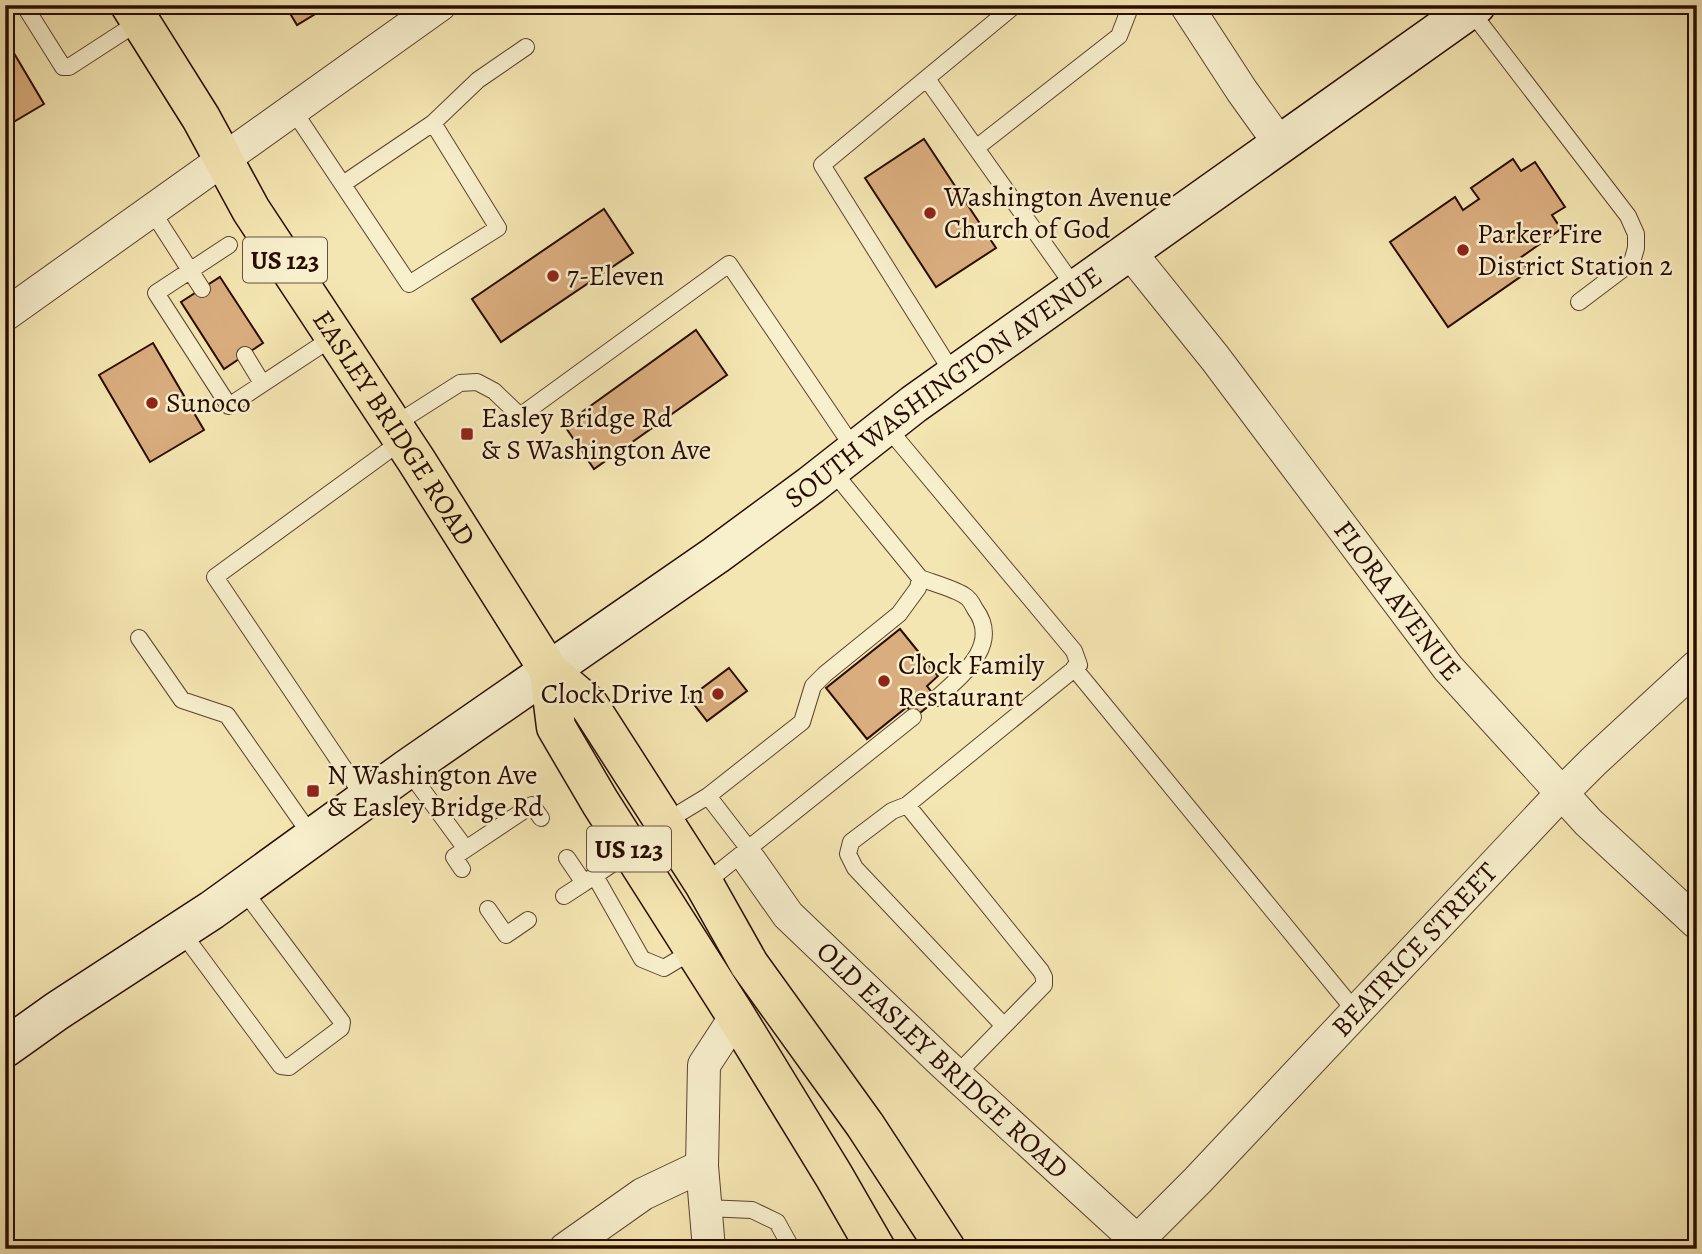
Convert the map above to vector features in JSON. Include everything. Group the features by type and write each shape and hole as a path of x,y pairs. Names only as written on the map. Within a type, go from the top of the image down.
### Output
{"highway":[{"name":"EASLEY BRIDGE ROAD","path":"135,13 201,118 251,210 399,433 549,671 589,705 704,884 749,964 866,1125 895,1170"},
{"name":"EASLEY BRIDGE ROAD","path":"549,671 556,727 736,1016"},
{"name":"US 123","path":"736,1016 876,1249"},
{"name":"US 123","path":"895,1170 946,1249"},
{"path":"895,1170 968,1249"}],"main road":[{"name":"SOUTH WASHINGTON AVENUE","path":"5,1048 180,931 407,769 716,555 954,375 1473,7"}],"street":[{"path":"5,315 440,5"},
{"path":"1186,5 1280,144"},
{"name":"FLORA AVENUE","path":"1129,251 1214,358 1448,668 1588,822 1697,923"},
{"name":"BEATRICE STREET","path":"1142,1244 1198,1180 1562,794 1697,666"},
{"name":"OLD EASLEY BRIDGE ROAD","path":"749,854 789,915 956,1075 1142,1244"},
{"path":"709,1249 702,1166 704,1065 736,1016"},
{"path":"565,1249 643,1194 702,1166"}],"lane":[{"path":"24,5 63,67 69,67 135,13"},
{"path":"954,375 822,165 1015,5"},
{"path":"976,148 1119,36 1131,5"},
{"path":"1473,7 1628,216 1636,234 1632,262 1579,302"},
{"path":"343,184 433,123 478,80 526,47"},
{"path":"927,79 1076,289"},
{"path":"293,110 409,284 498,228 433,123"},
{"path":"152,211 202,289"},
{"path":"229,246 156,293 229,406 335,336"},
{"path":"366,799 215,577 460,383 477,382 494,391 520,416 729,264 843,460 920,578 966,596 981,616 983,634 980,654 968,670 937,698"},
{"path":"245,355 262,383"},
{"path":"886,426 1074,651 1079,664 908,805 892,811 851,842 848,854 855,868 1004,1026"},
{"path":"665,821 708,796 802,722 813,686 899,614 918,588 920,578"},
{"path":"139,638 182,700 227,715 313,838"},
{"path":"1074,668 1356,1013"},
{"path":"704,884 749,854 913,717"},
{"path":"407,769 466,849"},
{"path":"708,796 749,854"},
{"path":"462,869 454,857 466,849 487,844 513,827 532,805 541,818"},
{"path":"908,805 1044,976 1044,985 956,1075"},
{"path":"565,896 631,851"},
{"path":"567,858 589,880 642,959 664,968 694,950"},
{"path":"180,931 281,1066 289,1067 341,1028 342,1022 242,888"},
{"path":"488,909 506,935 528,920"},
{"path":"706,1208 752,1210 777,1222 792,1249"}],"building":[{"path":"285,5 330,5 297,25"},
{"path":"5,38 44,104 5,127"},
{"name":"Washington Avenue Church of God","path":"924,139 996,248 936,287 865,178"},
{"name":"Parker Fire District Station 2","path":"1513,159 1521,171 1535,162 1565,207 1552,215 1561,229 1520,258 1529,271 1448,327 1390,242 1455,197 1463,210 1479,199 1471,188"},
{"name":"7-Eleven","path":"604,209 633,253 501,342 472,299"},
{"name":"Sunoco","path":"220,277 263,343 224,369 181,302"},
{"name":"7-Eleven","path":"696,330 727,375 594,469 564,425"},
{"name":"Sunoco","path":"153,343 204,430 150,462 99,375"},
{"name":"Clock Family Restaurant","path":"900,629 938,676 927,686 937,699 915,717 907,707 867,739 826,688"},
{"name":"Clock Drive In","path":"729,668 747,691 707,721 689,698"}],"place":[{"name":"Washington Avenue Church of God","path":"930,213"},
{"name":"Parker Fire District Station 2","path":"1463,250"},
{"name":"7-Eleven","path":"553,276"},
{"name":"Sunoco","path":"152,403"},
{"name":"Easley Bridge Rd & S Washington Ave","path":"467,434"},
{"name":"Clock Family Restaurant","path":"884,681"},
{"name":"Clock Drive In","path":"718,694"},
{"name":"N Washington Ave & Easley Bridge Rd","path":"313,791"}]}
